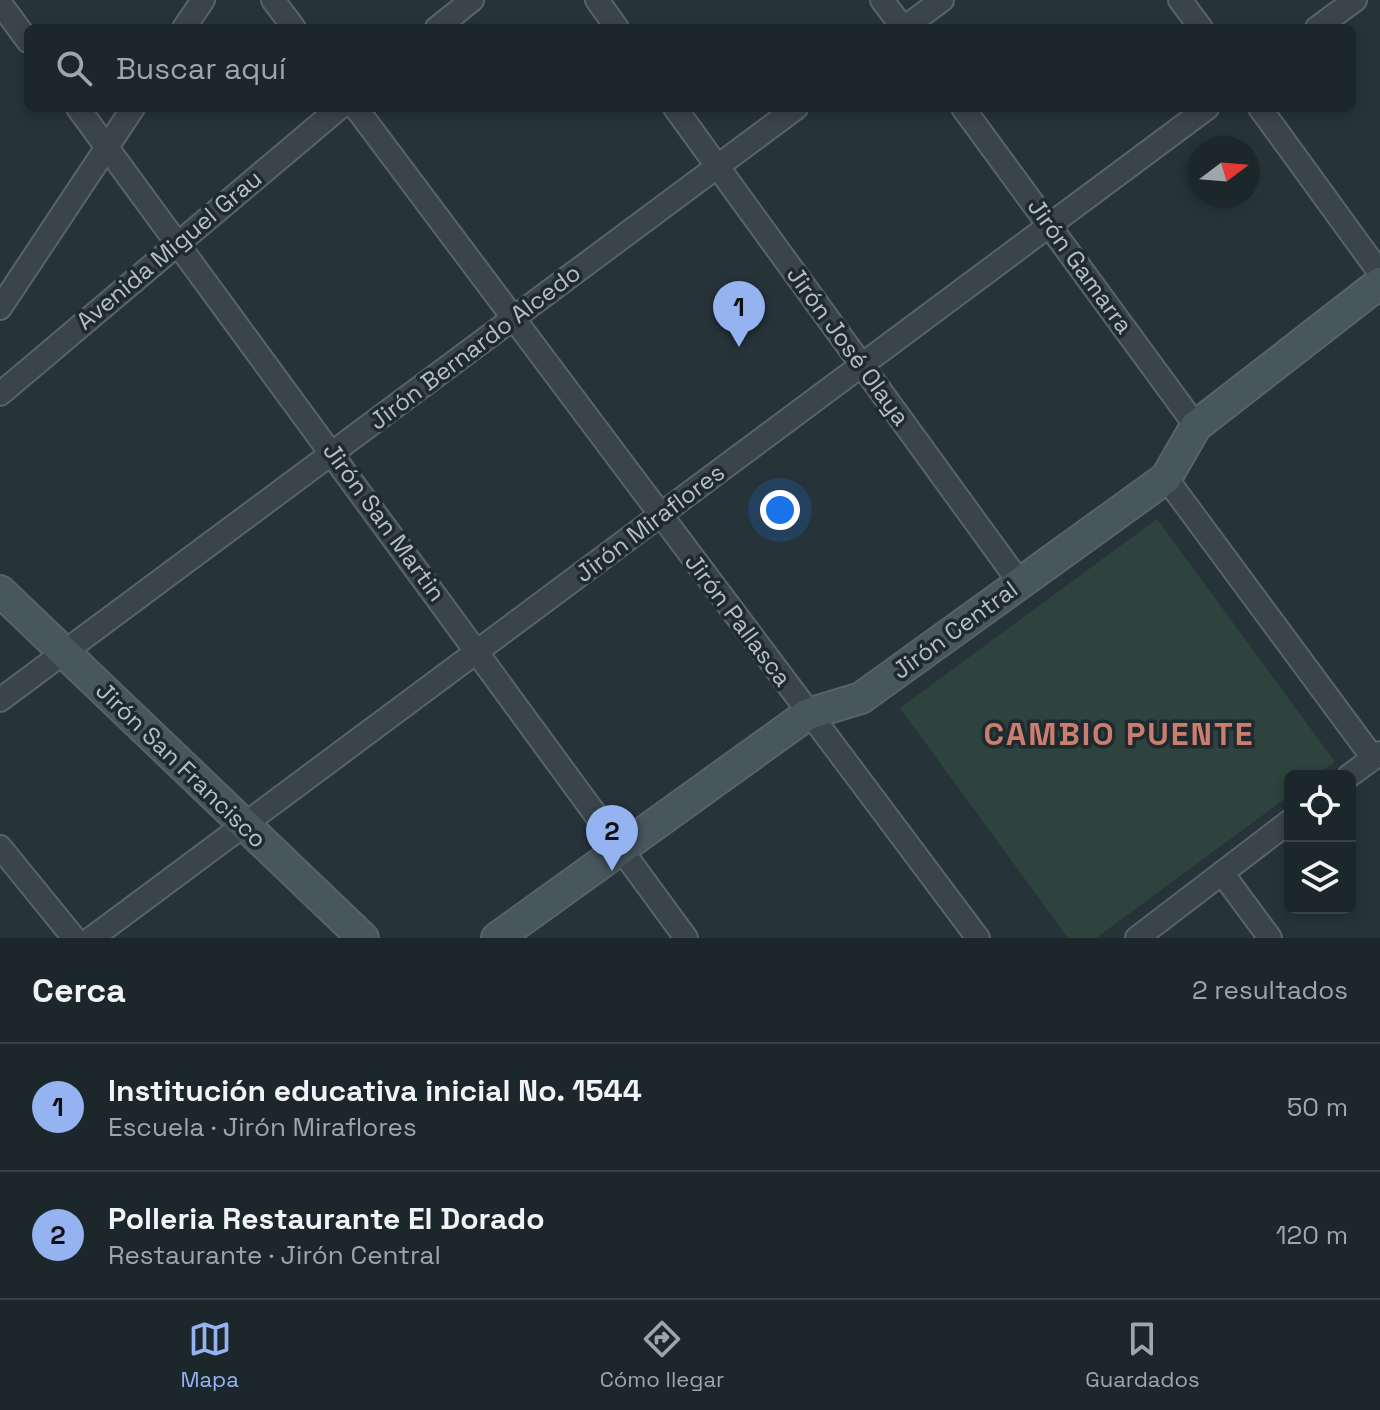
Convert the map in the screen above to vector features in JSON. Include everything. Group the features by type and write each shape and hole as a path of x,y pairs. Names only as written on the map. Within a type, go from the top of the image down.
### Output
{"street":[{"path":"187,24 203,0"},
{"path":"273,0 291,24"},
{"path":"442,24 472,0"},
{"path":"597,0 614,24"},
{"path":"882,0 900,24"},
{"path":"909,24 942,0"},
{"path":"1180,0 1198,24"},
{"path":"1322,24 1355,0"},
{"path":"0,3 24,36"},
{"name":"Jirón San Martin","path":"81,112 480,652 686,938"},
{"path":"0,308 131,112"},
{"name":"Avenida Miguel Grau","path":"0,394 334,112"},
{"name":"Jirón Pallasca","path":"359,112 978,938"},
{"name":"Jirón José Olaya","path":"678,112 1020,583"},
{"name":"Jirón Bernardo Alcedo","path":"0,700 791,112"},
{"name":"Jirón Gamarra","path":"966,112 1196,426"},
{"name":"Jirón Miraflores","path":"92,938 1202,112"},
{"path":"1263,112 1380,273"},
{"name":"Jirón Central","path":"497,938 808,714 861,698 1166,478 1196,426 1380,283"},
{"path":"1166,478 1376,755 1356,771"},
{"name":"Jirón San Francisco","path":"0,591 363,938"},
{"path":"1137,938 1284,826"},
{"path":"0,847 74,938"},
{"path":"1222,873 1270,938"}],"green space":[{"path":"1157,519 1335,762 1324,770 1284,770 1284,799 1096,938 1068,938 900,708"}],"place":[{"name":"Institución educativa inicial No. 1544","path":"739,347"},
{"name":"Polleria Restaurante El Dorado","path":"612,871"}],"district":[{"name":"CAMBIO PUENTE","path":"1119,734"}]}
